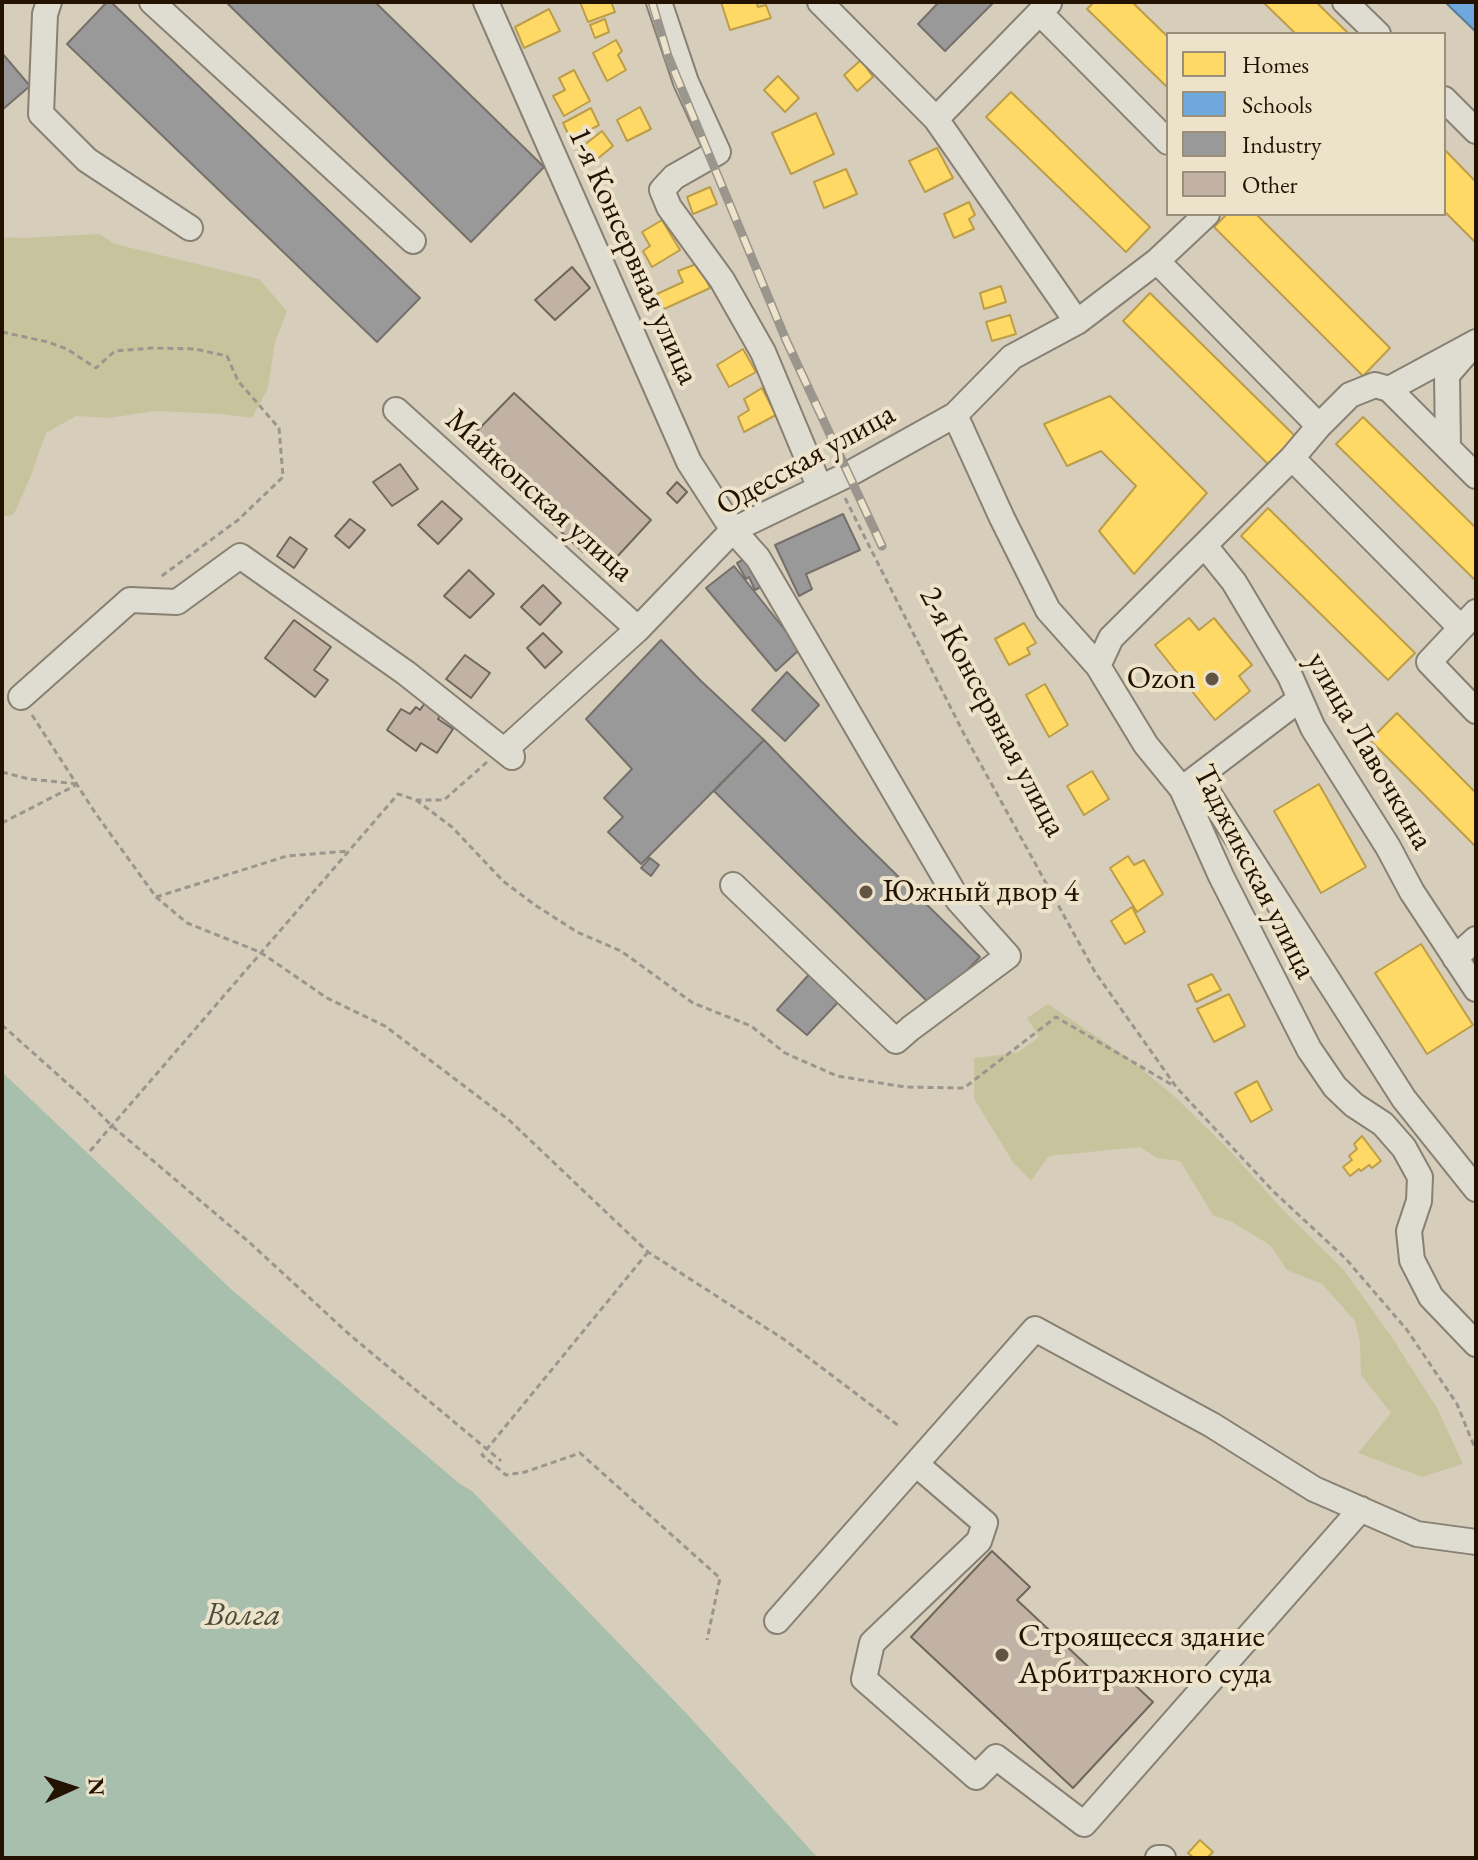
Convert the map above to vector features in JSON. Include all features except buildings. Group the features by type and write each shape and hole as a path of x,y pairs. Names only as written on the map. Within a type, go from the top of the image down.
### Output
{"street":[{"path":"49,2 45,14 41,114 87,160 190,228"},
{"path":"152,2 413,241"},
{"name":"1-я Консервная улица","path":"486,2 689,462 733,530 758,558 958,900 1008,956 896,1041 733,885"},
{"path":"659,2 686,82 718,152 674,177 662,190 669,207 722,280 763,352 828,484"},
{"path":"820,2 936,119 1077,322"},
{"path":"1345,2 1376,32"},
{"path":"936,119 1045,8 1166,140"},
{"path":"1446,101 1476,131"},
{"name":"Одесская улица","path":"502,749 512,757 509,746 638,629 733,530 828,484 955,415 1012,357 1077,322 1157,261 1205,216"},
{"path":"1157,261 1319,426"},
{"path":"1389,389 1474,344"},
{"path":"1448,446 1447,375 1474,344"},
{"path":"1098,666 1111,638 1292,458 1350,395 1375,385 1389,389 1476,476"},
{"name":"Майкопская улица","path":"396,410 638,629"},
{"name":"Таджикская улица","path":"955,415 1048,610 1098,666 1146,745 1190,783 1221,876 1309,1049 1335,1087 1354,1105 1383,1124 1404,1148 1420,1177 1419,1201 1409,1231 1412,1260 1431,1297 1476,1344"},
{"path":"1292,458 1468,620 1429,662 1476,711"},
{"name":"улица Лавочкина","path":"1205,546 1234,582 1290,676 1313,728 1388,847 1412,892 1476,989"},
{"path":"21,697 130,600 177,602 240,556 406,673 502,749"},
{"path":"1300,699 1190,783 1404,1099 1476,1189"},
{"path":"1455,958 1476,939"},
{"path":"777,1621 1035,1329 1212,1425 1314,1489 1417,1534 1476,1542"},
{"path":"916,1464 985,1523 979,1541 872,1643 864,1679 976,1777 996,1757 1084,1824 1361,1509"}],"path":[{"path":"2,332 67,349 96,368 115,351 195,349 227,356 238,381 279,428 283,477 238,520 130,600"},
{"name":"2-я Консервная улица","path":"828,484 1095,972 1177,1088"},
{"path":"21,697 96,814 156,897 187,923 260,952 327,998 385,1026 509,1120 648,1252 785,1340 899,1426"},
{"path":"416,800 444,800 502,749"},
{"path":"2,772 29,779 78,784"},
{"path":"2,823 78,784"},
{"path":"90,1151 398,794 416,800 452,827 503,881 577,932 621,951 693,1003 751,1026 785,1053 837,1076 905,1087 964,1088 1056,1017 1177,1088 1273,1191 1346,1259 1407,1330 1457,1404 1476,1451"},
{"path":"156,897 287,856 349,851"},
{"path":"2,1025 350,1335 501,1461"},
{"path":"648,1252 482,1455 506,1475 525,1472 580,1453 720,1578 707,1640"}],"shaded area":[{"path":"99,234 115,244 259,279 287,311 275,342 268,388 252,418 155,411 109,418 76,416 46,433 14,514 2,517 2,237"},
{"path":"1048,1004 1127,1057 1174,1096 1344,1270 1437,1408 1463,1464 1422,1477 1358,1453 1391,1413 1361,1375 1360,1342 1355,1321 1322,1284 1287,1270 1270,1245 1232,1222 1213,1215 1180,1161 1157,1158 1140,1147 1049,1156 1031,1181 1013,1162 974,1099 974,1058 1017,1053 1039,1037 1027,1018"}],"water":[{"name":"Волга","path":"2,1072 232,1290 472,1491 687,1714 818,1858 2,1858"}],"railway":[{"path":"652,2 668,56 786,340 882,546"}],"place":[{"name":"Ozon","path":"1212,679"},
{"name":"Южный двор 4","path":"866,892"},
{"name":"Строящееся здание Арбитражного суда","path":"1002,1655"}]}
